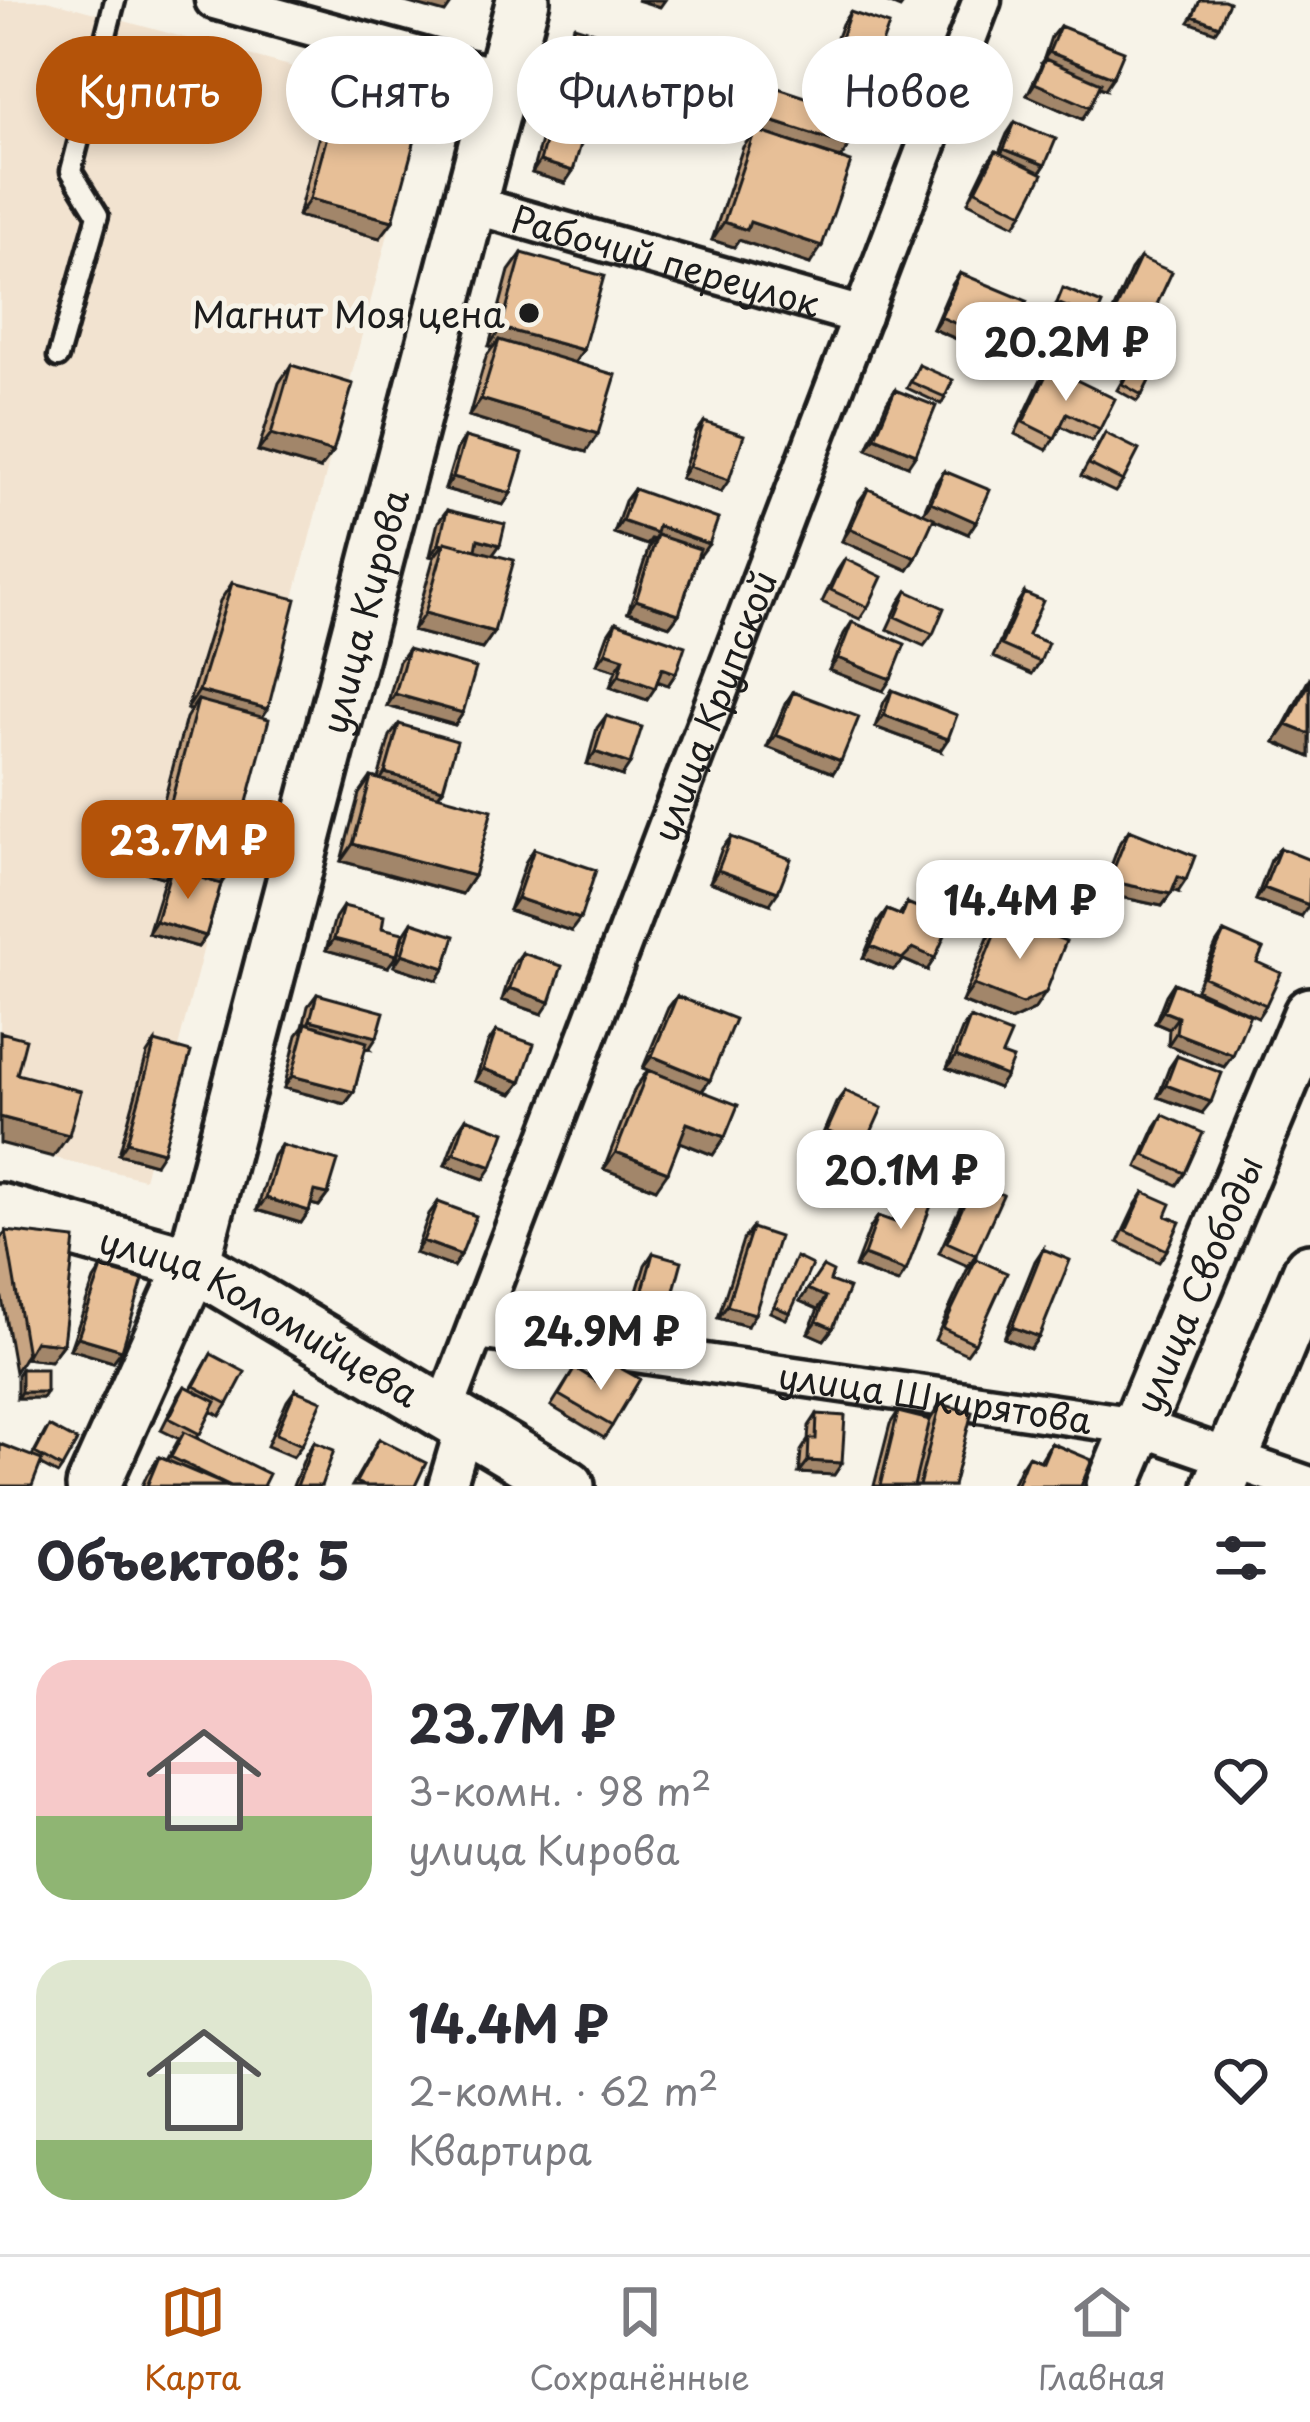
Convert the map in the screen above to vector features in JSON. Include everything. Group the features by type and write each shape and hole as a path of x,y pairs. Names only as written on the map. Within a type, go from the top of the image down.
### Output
{"street":[{"path":"214,0 502,79"},
{"name":"улица Кирова","path":"93,1486 194,1264 523,0"},
{"name":"улица Крупской","path":"447,1486 455,1419 478,1330 982,0"},
{"name":"Рабочий переулок","path":"470,204 862,316"},
{"name":"улица Свободы","path":"1113,1486 1310,1014"},
{"name":"улица Коломийцева","path":"0,1210 194,1264 568,1486"},
{"path":"1227,1472 1310,1270"},
{"name":"улица Шкирятова","path":"478,1330 1137,1426 1227,1472 1310,1486"}],"lane":[{"path":"58,357 98,214 71,171 115,0"}],"shaded area":[{"path":"0,0 47,0 179,36 36,36 36,144 262,144 262,58 286,65 286,144 411,144 144,1179 0,1145"}],"building":[{"path":"1200,0 1229,2 1219,26 1193,16"},
{"path":"850,12 889,25 885,36 842,36"},
{"path":"574,26 607,36 571,36"},
{"path":"1060,26 1124,51 1113,77 1049,52"},
{"path":"1045,59 1101,83 1090,107 1035,83"},
{"path":"778,88 802,96 802,131 778,123"},
{"path":"1015,122 1056,139 1045,165 1004,149 1013,144"},
{"path":"778,138 851,162 822,246 750,222 747,230 724,222 750,144 778,144"},
{"path":"325,144 414,144 393,221 310,199"},
{"path":"545,144 581,144 573,171 540,161"},
{"path":"996,151 1043,174 1023,213 976,190"},
{"path":"522,253 604,276 583,350 501,328"},
{"path":"1140,258 1172,272 1147,326 1115,312"},
{"path":"960,273 1027,301 1007,346 941,317"},
{"path":"1063,288 1102,304 1096,319 1057,303"},
{"path":"499,340 616,375 598,434 481,399"},
{"path":"1137,356 1156,367 1142,395 1122,384"},
{"path":"291,365 353,384 333,452 271,434"},
{"path":"919,365 953,380 945,397 911,382"},
{"path":"1050,367 1115,399 1100,429 1067,413 1055,438 1023,422"},
{"path":"895,390 936,406 916,454 875,437"},
{"path":"704,422 744,435 729,480 689,466"},
{"path":"1105,433 1139,450 1123,481 1089,464"},
{"path":"465,437 523,453 511,493 453,477"},
{"path":"944,471 990,490 976,522 931,502"},
{"path":"634,489 718,519 709,544 658,526 656,533 622,521"},
{"path":"868,489 934,518 916,558 850,529"},
{"path":"447,510 505,524 500,545 478,539 476,550 439,544"},
{"path":"657,535 700,549 679,614 636,600"},
{"path":"445,542 514,560 494,632 425,613"},
{"path":"845,559 882,577 868,607 831,590"},
{"path":"232,583 296,599 268,709 199,691"},
{"path":"907,591 944,608 933,634 896,617"},
{"path":"1024,593 1043,601 1028,635 1048,643 1040,662 1001,645"},
{"path":"616,622 685,646 676,673 662,668 655,688 619,675 624,658 606,652"},
{"path":"852,622 905,644 891,679 838,658"},
{"path":"408,649 476,668 463,713 395,694"},
{"path":"1310,682 1310,734 1287,725"},
{"path":"892,690 957,715 948,739 884,715"},
{"path":"793,692 859,717 841,761 776,735"},
{"path":"198,700 269,719 228,874 157,855"},
{"path":"606,716 642,727 630,764 595,752"},
{"path":"399,724 457,741 443,789 385,773"},
{"path":"371,777 492,810 474,876 353,844"},
{"path":"1129,830 1195,856 1186,880 1178,877 1171,894 1109,881"},
{"path":"731,837 791,859 778,892 718,870"},
{"path":"1280,848 1310,860 1309,905 1264,888"},
{"path":"534,849 596,870 580,919 517,898"},
{"path":"171,869 221,884 206,936 156,921"},
{"path":"907,903 951,921 935,958 913,948 902,959 871,946 887,910 902,916"},
{"path":"343,906 384,916 382,928 403,933 397,955 334,939"},
{"path":"1002,916 1066,941 1046,992 1022,1004 974,985"},
{"path":"412,922 455,936 445,968 402,954"},
{"path":"1224,932 1263,949 1257,962 1281,973 1266,1005 1204,977"},
{"path":"522,953 562,966 550,1002 510,988"},
{"path":"1174,983 1250,1014 1233,1055 1176,1033 1178,1017 1163,1011"},
{"path":"317,994 384,1012 377,1037 310,1020"},
{"path":"677,996 735,1019 710,1080 652,1056"},
{"path":"970,1018 1011,1034 1002,1055 1013,1059 1006,1076 956,1056"},
{"path":"306,1023 367,1042 354,1092 292,1076"},
{"path":"496,1031 534,1044 521,1082 483,1069"},
{"path":"0,1032 26,1039 17,1074 81,1091 69,1135 0,1117"},
{"path":"155,1042 191,1052 163,1152 127,1142"},
{"path":"1177,1056 1222,1073 1211,1102 1166,1085"},
{"path":"648,1070 738,1105 725,1137 687,1123 668,1172 616,1152"},
{"path":"845,1091 882,1108 864,1148 827,1131"},
{"path":"1163,1115 1203,1133 1185,1173 1145,1155"},
{"path":"466,1118 505,1132 492,1167 454,1153"},
{"path":"281,1145 338,1161 328,1194 315,1191 309,1211 266,1198"},
{"path":"974,1182 1003,1195 976,1255 947,1242"},
{"path":"911,1186 935,1195 906,1271 864,1255 878,1216 898,1223"},
{"path":"1144,1192 1171,1204 1166,1216 1180,1222 1167,1250 1126,1231"},
{"path":"438,1202 476,1216 461,1255 423,1241"},
{"path":"752,1228 779,1237 755,1314 727,1306"},
{"path":"6,1231 75,1239 63,1344 35,1341 27,1355"},
{"path":"1043,1249 1070,1260 1039,1337 1012,1327"},
{"path":"653,1253 682,1261 670,1305 641,1297"},
{"path":"796,1257 812,1265 790,1313 774,1306"},
{"path":"976,1259 1007,1273 975,1343 943,1328"},
{"path":"823,1267 833,1272 830,1281 849,1288 833,1328 817,1321 826,1297 808,1289"},
{"path":"102,1268 143,1280 122,1350 78,1337"},
{"path":"211,1354 245,1372 228,1404 194,1386"},
{"path":"613,1364 640,1379 612,1426 559,1395 575,1368 601,1384"},
{"path":"21,1369 46,1369 46,1392 21,1392"},
{"path":"185,1386 216,1402 200,1434 169,1418"},
{"path":"295,1390 322,1401 302,1445 276,1434"},
{"path":"940,1404 972,1412 953,1486 919,1486"},
{"path":"898,1412 930,1420 914,1486 880,1486"},
{"path":"817,1414 845,1416 842,1463 808,1461 809,1439 816,1439"},
{"path":"49,1426 77,1441 62,1468 35,1453"},
{"path":"184,1432 269,1474 263,1486 231,1486 171,1457"},
{"path":"379,1439 426,1463 415,1486 356,1482"},
{"path":"314,1442 334,1450 321,1486 297,1486"},
{"path":"1051,1443 1092,1460 1081,1486 1016,1486 1028,1456 1043,1462"},
{"path":"0,1444 42,1460 32,1486 0,1486"},
{"path":"159,1457 228,1486 147,1486"}],"place":[{"name":"Магнит Моя цена","path":"529,313"}]}
